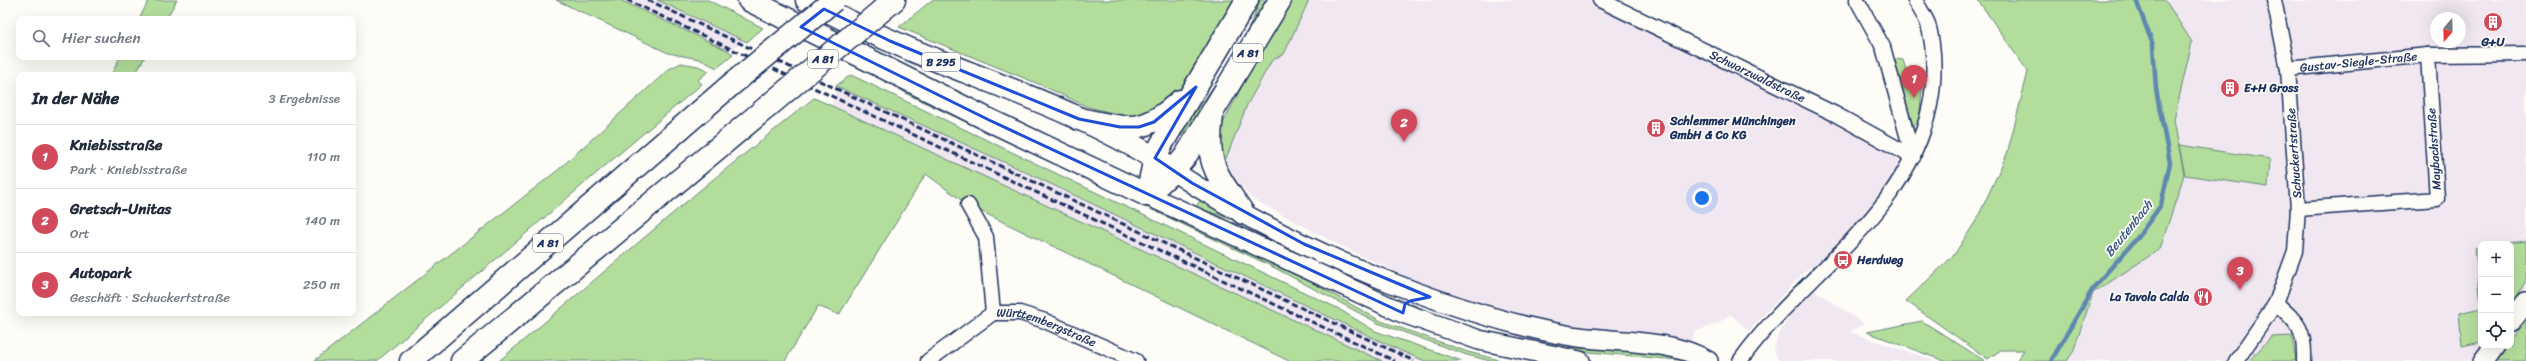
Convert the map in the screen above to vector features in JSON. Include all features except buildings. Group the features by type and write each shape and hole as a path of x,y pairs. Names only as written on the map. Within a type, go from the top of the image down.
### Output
{"main road":[{"name":"B 295","path":"749,0 988,120 1147,195"},
{"name":"B 295","path":"807,0 890,41 1079,119 1155,158 1173,171"},
{"name":"A 81","path":"411,361 685,125 719,86 811,0"},
{"name":"A 81","path":"719,86 834,0"},
{"path":"1247,0 1196,87 1166,134 1155,158 1147,195 1403,314 1479,340 1580,361"},
{"name":"A 81","path":"1147,195 1173,171 1185,157 1214,105 1280,0"},
{"name":"A 81","path":"462,361 766,108 887,5"},
{"path":"1079,119 1120,127 1139,127 1154,122 1196,87"},
{"name":"A 81","path":"1214,105 1209,146 1211,160 1214,170 1243,213"},
{"path":"1173,171 1243,213 1304,244 1430,297 1527,327 1578,337 1644,344 1695,353 1708,361"},
{"path":"1403,314 1405,304 1410,301 1430,297"},
{"path":"2514,318 2526,302"},
{"path":"2483,361 2492,349"}],"street":[{"name":"Schwarzwaldstraße","path":"1600,0 1835,114 1913,157"},
{"path":"1857,0 1883,47 1913,157"},
{"path":"1740,361 1771,322 1860,232 1879,210 1888,199 1913,157 1925,131 1934,87 1933,60 1928,24 1915,0"},
{"name":"Schuckertstraße","path":"2236,361 2276,303 2295,251 2298,209 2288,69 2274,0"},
{"name":"Gustav-Siegle-Straße","path":"2288,69 2428,56 2526,54"},
{"name":"Maybachstraße","path":"2298,209 2437,199 2428,56"},
{"name":"Württembergstraße","path":"968,205 986,237 993,313 1020,313 1045,321 1136,361"},
{"path":"2276,303 2299,324 2305,346 2304,361"},
{"path":"928,361 993,313"}],"highlighted area":[{"path":"824,9 890,41 1079,119 1120,127 1139,127 1154,122 1196,87 1155,158 1192,183 1304,244 1430,297 1410,301 1405,304 1403,313 989,120 801,27"}],"shaded area":[{"path":"620,0 657,0 744,41 729,51"},
{"path":"1309,0 1600,0 1913,157 1860,232 1803,273 1749,331 1730,314 1718,323 1694,332 1692,341 1578,337 1430,297 1401,274 1349,250 1251,198 1223,166 1247,105 1272,60 1284,54"},
{"path":"2165,0 2526,0 2526,361 2067,361 2073,351 2093,293 2160,249 2184,175 2174,120 2192,42"},
{"path":"836,86 1015,167 1262,286 1425,361 1382,361 832,106"},
{"path":"1807,285 1864,324 1849,332 1935,361 1779,361 1774,351 1777,338"}],"green space":[{"path":"149,0 177,0 168,16 141,16"},
{"path":"556,0 620,0 729,51 733,55 717,68 699,59 668,53"},
{"path":"657,0 708,0 763,28 747,42"},
{"path":"932,0 1234,0 1175,98 1158,112 1130,117 1088,107 1041,85 899,27"},
{"path":"1260,0 1269,0 1185,137 1179,134 1213,87 1236,51 1246,34"},
{"path":"1291,0 1309,0 1284,54 1272,60 1247,105 1223,166 1216,137 1259,53 1286,11"},
{"path":"1978,0 2165,0 2192,42 2174,120 2184,175 2160,249 2093,293 2073,352 2067,361 2016,361 2024,350 2001,350 1988,359 1906,301 1954,255 1977,219 2007,154 2028,72"},
{"path":"1895,59 1903,60 1907,73 1923,75 1919,123 1913,125 1895,68"},
{"path":"118,60 143,60 137,72 112,72"},
{"path":"681,63 698,66 709,71 698,80 702,84 377,361 314,361 558,170 669,69"},
{"path":"864,67 1309,281 1381,321 1468,352 1503,361 1490,361 1467,355 1378,323 1271,266 909,95"},
{"path":"851,75 1337,308 1375,331 1462,361 1425,361 1401,351 1015,167 836,86"},
{"path":"814,98 1382,361 1289,361 968,205 926,174 839,315 818,306 785,361 499,361 705,186"},
{"path":"2179,145 2270,159 2268,187 2185,175"},
{"path":"1202,197 1247,225 1196,207"},
{"path":"2526,241 2526,283 2514,301 2514,277 2514,242"},
{"path":"2475,248 2478,248 2478,276"},
{"path":"1412,304 1462,324 1514,339 1485,333 1410,307"},
{"path":"2478,309 2478,343 2462,346 2459,313"},
{"path":"1922,321 1985,361 1944,361 1867,332"},
{"path":"2526,321 2526,361 2493,361 2503,349 2514,349 2514,335"},
{"path":"2292,336 2296,361 2249,361 2271,337"},
{"path":"1514,339 1547,345 1538,344"},
{"path":"1547,345 1639,353 1672,357 1689,361 1578,351"}],"waterway":[{"name":"Beutenbach","path":"2051,361 2094,287 2138,237 2161,205 2170,163 2156,89 2153,45 2136,0"}],"railway":[{"path":"627,0 1395,361"},
{"path":"648,0 1414,361"}],"place":[{"name":"G+U","path":"2493,22"},
{"name":"E+H Gross","path":"2230,88"},
{"name":"Kniebisstraße","path":"1914,98"},
{"name":"Schlemmer Münchingen GmbH & Co KG","path":"1656,128"},
{"name":"Gretsch-Unitas","path":"1404,142"},
{"name":"Herdweg","path":"1843,260"},
{"name":"Autopark","path":"2240,290"},
{"name":"La Tavola Calda","path":"2203,297"}]}
